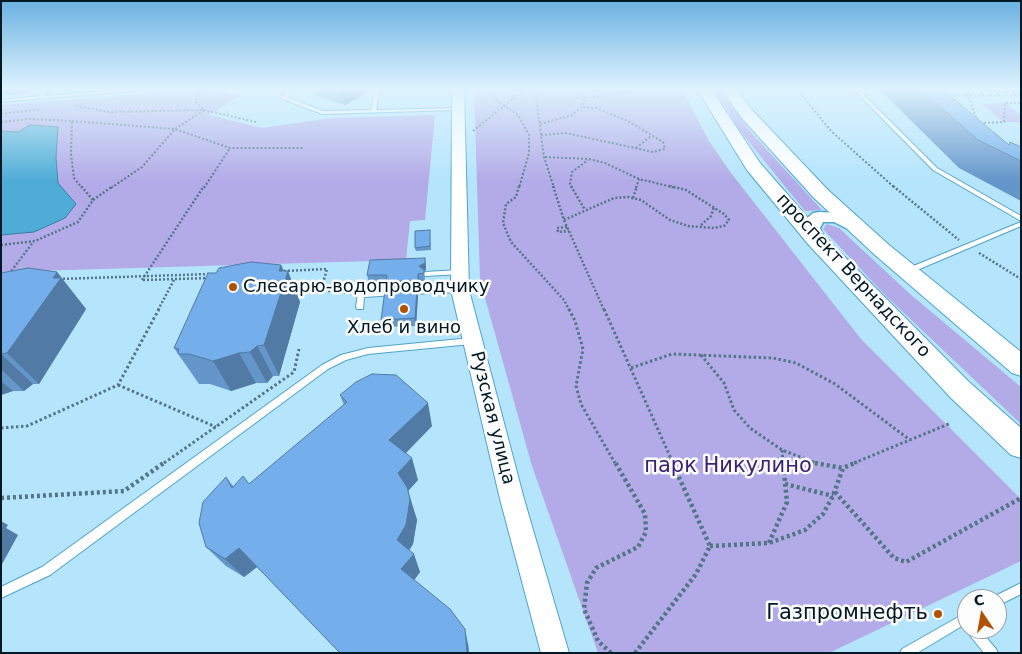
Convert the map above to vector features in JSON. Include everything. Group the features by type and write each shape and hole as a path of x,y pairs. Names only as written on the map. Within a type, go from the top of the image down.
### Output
{"main road":[{"name":"проспект Вернадского","path":"723,120 753,166 815,238 960,390 1021,446"},
{"name":"проспект Вернадского","path":"752,120 788,160 861,230 1021,366"},
{"path":"815,238 811,228 813,221 819,217 838,217 861,230"}],"street":[{"name":"Рузская улица","path":"458,120 460,281 472,341 512,499 555,653"}],"lane":[{"path":"886,120 935,169 1021,220"},
{"path":"908,271 1021,224"},
{"path":"426,274 460,281"},
{"path":"360,308 361,295 460,281"},
{"path":"1,593 46,571 325,367 344,357 368,351 472,341"},
{"path":"1007,596 1021,588"},
{"path":"906,653 957,625"},
{"path":"980,639 992,653"}],"path":[{"path":"1,122 19,120"},
{"path":"51,120 175,129 230,148 303,148"},
{"path":"1,245 35,241 78,222 94,200 142,167 175,129 189,120"},
{"path":"245,120 256,122"},
{"path":"471,133 487,120"},
{"path":"521,120 528,135 530,153 516,197 506,204 503,222 511,242 564,300 575,321 583,348 576,386 582,404 645,514 646,532 638,547 596,568 587,583 584,609 598,641 611,653"},
{"path":"539,120 544,157 564,220 710,546"},
{"path":"540,124 554,120"},
{"path":"541,135 566,133 653,152 665,149 663,142 622,120"},
{"path":"822,120 831,131 872,169 967,246 1021,279"},
{"path":"977,120 983,130"},
{"path":"978,123 1004,122 1004,120"},
{"path":"72,121 71,154 74,178 94,200"},
{"path":"635,148 651,136"},
{"path":"210,274 208,279 142,280 230,148"},
{"path":"544,157 589,159 605,163 639,179 686,190 714,207 729,220 724,226 713,228 688,226 670,220 641,200 633,198 614,198 564,220"},
{"path":"584,210 570,184 572,172 589,159"},
{"path":"633,198 637,192 639,179"},
{"path":"701,226 711,216 714,207"},
{"path":"4,281 35,241"},
{"path":"278,271 327,270 321,290 361,295"},
{"path":"50,279 220,273"},
{"path":"1,428 27,426 118,385 174,280"},
{"path":"1,498 124,491 294,372 299,349"},
{"path":"631,368 672,354 772,358 796,363 835,384 910,440"},
{"path":"701,355 724,383 734,410 750,428 782,450 809,462 843,468 951,423"},
{"path":"118,385 216,427"},
{"path":"768,543 787,502 782,450"},
{"path":"710,546 768,543 806,530 823,514 834,494 843,468"},
{"path":"785,484 834,494 894,558 906,562 1021,498"},
{"path":"635,653 696,574 710,546"}],"green space":[{"path":"1,120 227,120 262,128 321,120 435,120 425,220 410,221 406,260 1,272"},
{"name":"парк Никулино","path":"475,120 698,120 709,141 731,173 861,339 1021,499 1021,561 963,589 957,589 957,592 829,653 598,653 532,466 480,280"},
{"path":"733,120 741,120 822,210 805,211 740,131"},
{"path":"1001,120 1021,120 1021,122 1004,122"},
{"path":"827,224 839,228 910,294 1021,387 1021,424 885,295 823,229"}],"water":[{"path":"30,125 58,127 56,157 58,183 76,204 65,218 34,232 1,235 1,131 18,132"}],"building":[{"path":"955,120 979,120 1009,145 1010,142 1021,147 1021,161 978,140"},
{"path":"430,230 430,246 415,248 415,231"},
{"path":"425,258 425,263 419,266 424,270 424,273 418,274 418,280 386,282 387,275 367,275 370,260"},
{"path":"251,262 281,265 279,271 288,271 264,345 257,346 250,352 239,353 213,361 189,354 178,354 179,349 174,348 208,273 216,273 219,268"},
{"path":"28,268 57,272 53,278 61,278 7,353 1,354 1,273"},
{"path":"417,289 415,318 381,320 385,290"},
{"path":"372,374 396,375 428,403 389,440 412,458 398,473 407,487 410,499 406,525 397,540 414,554 401,569 450,609 465,629 467,653 340,653 239,548 225,559 206,547 199,523 203,502 226,477 232,488 243,476 249,484 347,402 340,395 356,382"}],"place":[{"name":"Слесарю-водопроводчику","path":"233,287"},
{"name":"Хлеб и вино","path":"404,309"},
{"name":"Газпромнефть","path":"938,614"}]}
